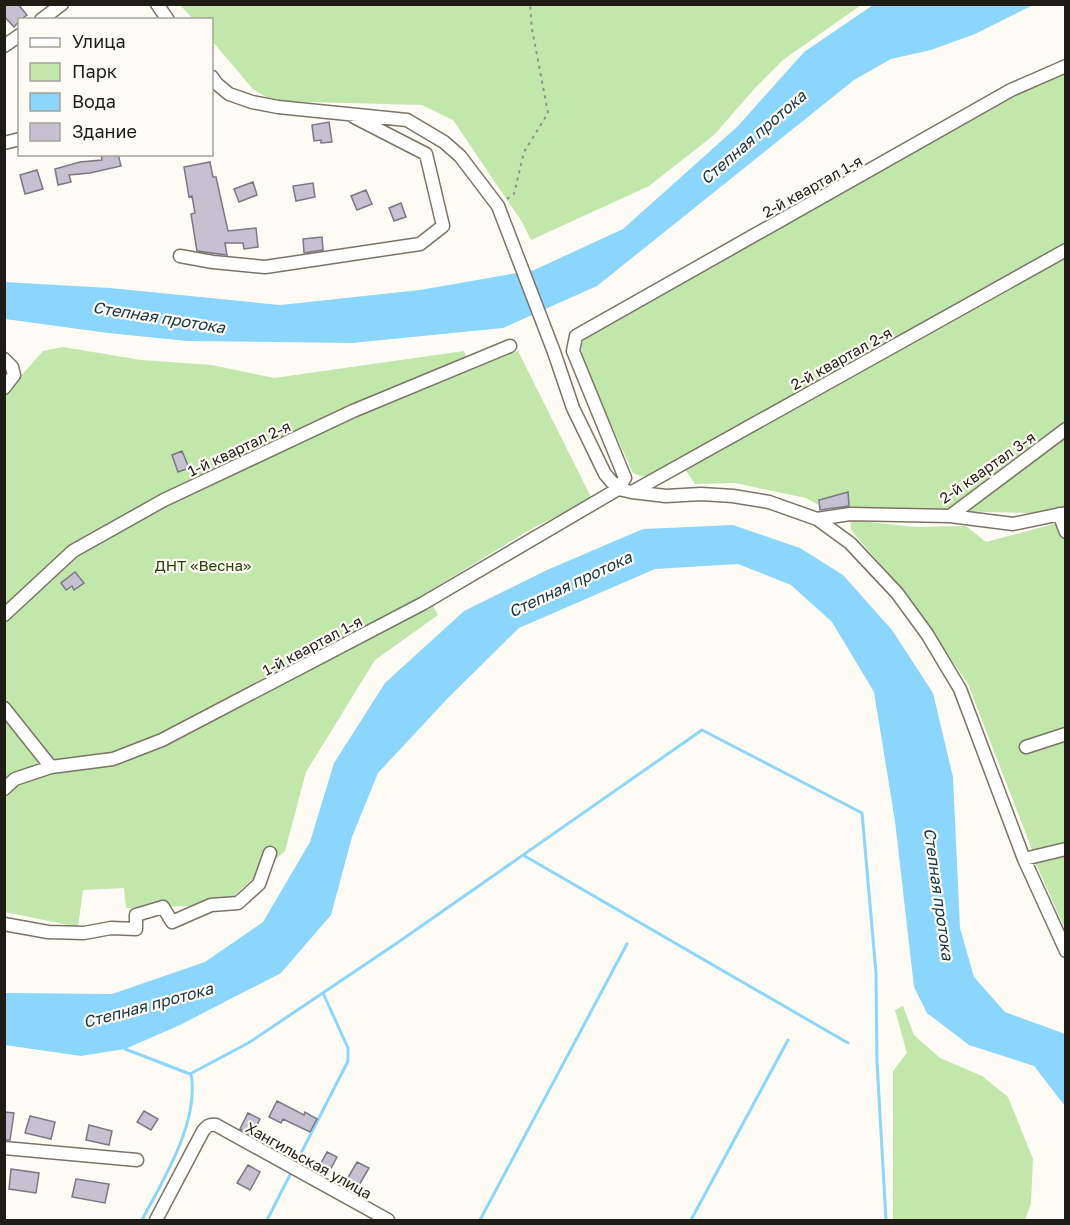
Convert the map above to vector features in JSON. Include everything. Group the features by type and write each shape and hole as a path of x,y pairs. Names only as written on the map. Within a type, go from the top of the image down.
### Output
{"street":[{"path":"44,18 62,4"},
{"path":"157,4 167,18"},
{"path":"4,46 18,36"},
{"name":"2-й квартал 1-я","path":"618,489 625,478 573,351 576,336 1011,90 1065,66"},
{"path":"213,82 229,94 252,102 278,107 407,120 425,129 460,156 498,206 573,408 605,474 618,489 666,496 701,494 733,496 769,502 817,519 850,543 897,593 927,634 960,689 1024,859 1065,951"},
{"path":"180,256 265,267 420,244 443,226 426,154 348,113"},
{"name":"2-й квартал 2-я","path":"632,492 1065,250"},
{"name":"1-й квартал 2-я","path":"4,615 73,551 164,500 353,411 510,346"},
{"path":"4,359 12,367 14,375 4,388"},
{"name":"2-й квартал 3-я","path":"817,519 850,514 950,516 1065,429"},
{"name":"1-й квартал 1-я","path":"4,789 15,780 51,767 113,759 162,740 422,604 618,489"},
{"path":"950,516 1013,524 1062,514 1065,532"},
{"path":"4,708 51,767"},
{"path":"1026,747 1065,734"},
{"path":"1024,859 1065,849"},
{"path":"4,924 48,932 84,933 111,928 136,929 136,915 163,907 172,922 211,905 238,903 259,884 270,853"},
{"name":"Хангильская улица","path":"156,1221 203,1131 206,1127 216,1125 388,1221"},
{"path":"4,1148 137,1160"}],"path":[{"path":"498,206 514,194 524,152 549,113 532,29 530,4"}],"green space":[{"path":"180,5 861,5 783,60 714,135 649,186 531,240 522,222 453,120 422,105 272,101 253,89 213,42 213,18 192,18"},
{"path":"1065,73 1065,507 1031,513 824,508 806,498 735,483 695,484 680,462 651,476 633,473 583,362 581,345 585,338 1015,95"},
{"name":"ДНТ «Весна»","path":"63,347 141,360 212,365 274,378 464,351 471,368 518,351 592,499 531,529 426,593 438,615 375,660 306,772 285,851 223,905 126,908 124,888 83,890 78,927 5,912 4,371 14,384 43,351"},
{"path":"850,514 860,521 916,527 966,526 986,542 1065,521 1065,843 1033,852 968,684 906,594 851,530"},
{"path":"1065,854 1065,929 1035,862"},
{"path":"903,1006 914,1035 940,1058 982,1076 1008,1097 1033,1159 1031,1203 1025,1220 893,1220 893,1071 907,1053 895,1010"}],"water":[{"name":"Степная протока","path":"873,5 1033,5 975,34 931,50 891,59 854,80 597,286 503,328 352,343 187,341 5,319 4,282 110,288 280,305 420,290 534,270 623,229 738,126 804,52"},
{"name":"Степная протока","path":"733,525 800,548 843,575 892,630 933,693 953,777 960,928 974,977 1005,1012 1065,1034 1065,1106 1034,1066 969,1045 927,1013 914,987 895,821 874,692 832,622 791,585 738,564 655,569 519,628 448,698 378,773 352,837 331,915 281,973 180,1025 125,1049 81,1056 5,1045 5,993 112,994 205,962 263,922 310,842 334,763 385,683 464,611 547,570 643,529"}],"building":[{"path":"8,4 18,4 27,15 18,18 14,27 4,16 4,7"},
{"path":"329,122 332,142 314,141 312,125"},
{"path":"101,156 118,156 121,166 69,175 71,182 58,185 55,169 80,162 102,160"},
{"path":"210,162 213,177 216,177 228,231 256,228 258,247 244,249 243,243 225,243 227,255 197,251 191,214 195,213 192,196 189,197 184,167"},
{"path":"37,170 43,189 25,194 20,175"},
{"path":"253,182 257,195 239,202 234,189"},
{"path":"313,183 315,197 296,201 293,186"},
{"path":"366,190 372,204 357,210 351,196"},
{"path":"401,203 406,217 394,221 389,208"},
{"path":"322,237 323,250 304,253 303,239"},
{"path":"182,451 189,468 178,472 172,455"},
{"path":"848,492 849,506 820,510 819,500"},
{"path":"75,572 84,583 74,590 72,586 66,590 61,583"},
{"path":"277,1101 317,1119 310,1132 283,1119 281,1123 269,1117"},
{"path":"144,1111 158,1119 151,1130 137,1122"},
{"path":"4,1112 14,1113 10,1140 4,1140"},
{"path":"248,1113 260,1119 252,1135 240,1129"},
{"path":"30,1116 55,1122 51,1139 25,1133"},
{"path":"89,1125 112,1131 109,1145 86,1140"},
{"path":"327,1152 337,1157 329,1172 319,1167"},
{"path":"357,1162 369,1168 358,1187 346,1181"},
{"path":"248,1165 260,1172 250,1190 237,1183"},
{"path":"11,1169 39,1173 36,1193 9,1189"},
{"path":"76,1179 109,1184 105,1203 72,1197"}],"waterway":[{"path":"125,1049 190,1074 250,1042 397,943 702,730 862,813 876,973 877,1062 886,1220"},
{"path":"523,855 848,1043"},
{"path":"480,1220 627,944"},
{"path":"295,1165 348,1061 348,1048 323,993"},
{"path":"691,1220 788,1040"},
{"path":"142,1220 169,1169 185,1130 190,1111 191,1074"},
{"path":"267,1220 292,1171"}]}
